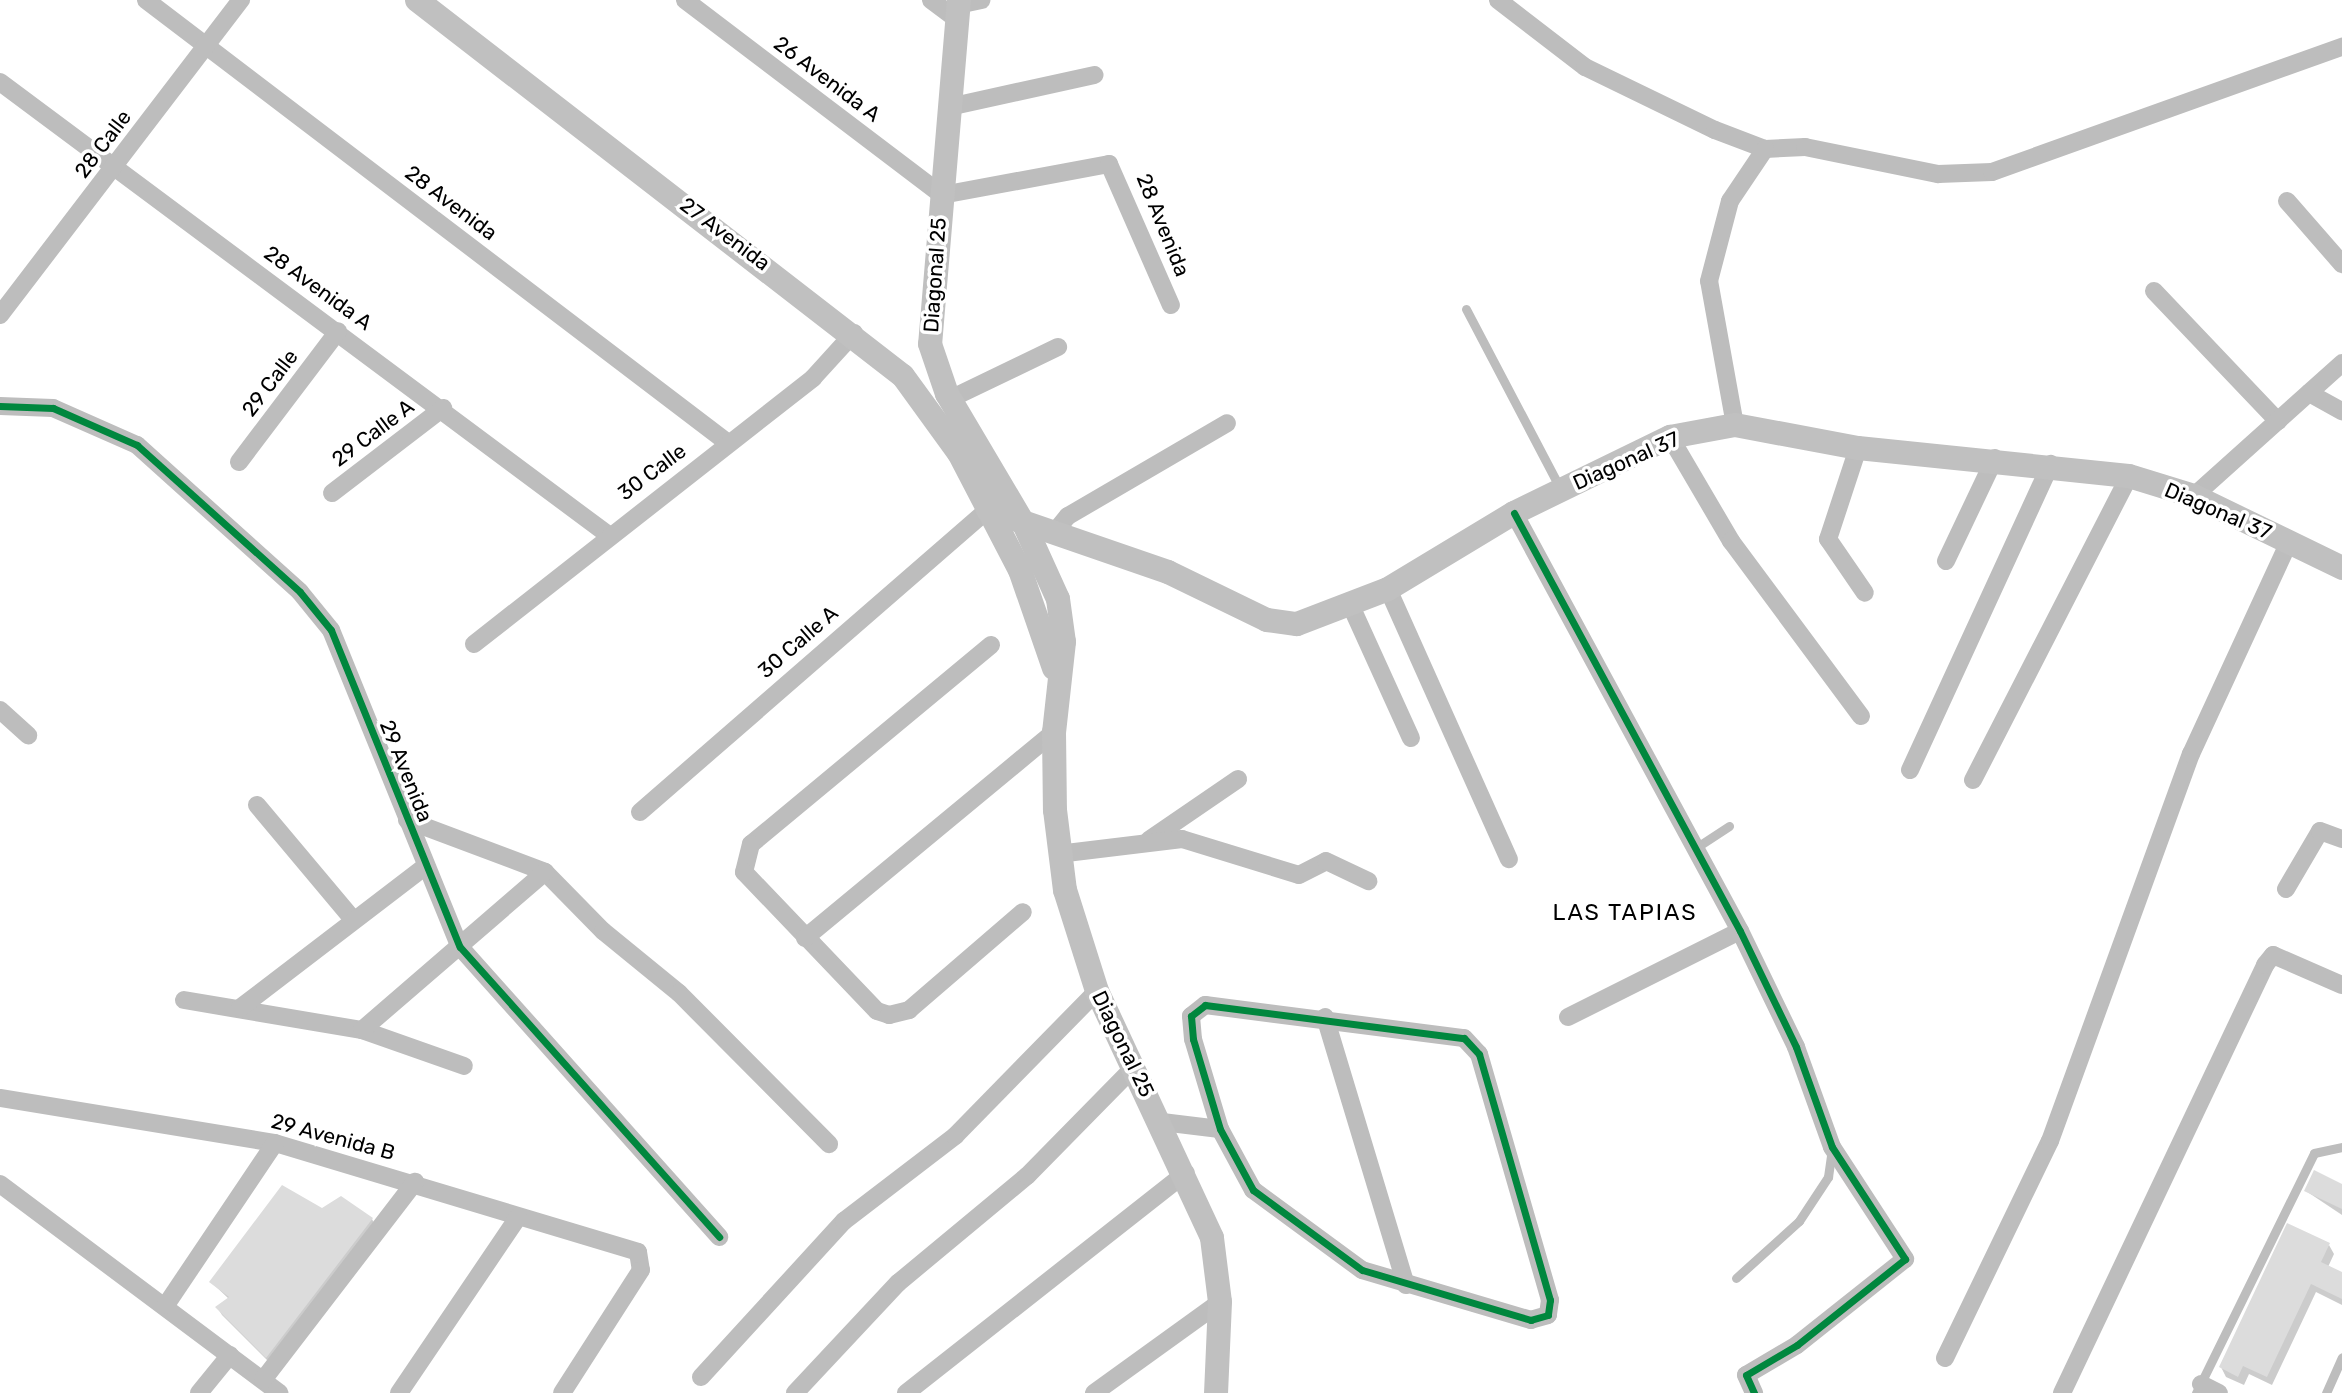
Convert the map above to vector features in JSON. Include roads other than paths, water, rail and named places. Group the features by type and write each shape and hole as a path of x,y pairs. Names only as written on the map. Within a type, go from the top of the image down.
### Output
{"main road":[{"name":"27 Avenida","path":"417,0 854,333 903,376 959,453 988,510"},
{"name":"Diagonal 25","path":"964,6 949,107 932,283 934,360 950,399 1024,524 1058,599 1064,642 1054,732 1058,854 1097,991 1132,1069 1162,1122 1186,1173 1212,1238 1220,1302 1216,1393"},
{"path":"903,376 934,360"},
{"name":"Diagonal 37","path":"988,510 1168,572 1274,622 1297,624 1351,606 1388,589 1514,513 1670,437 1735,425 1858,448 1995,458 2129,476 2194,496 2342,568"},
{"name":"Diagonal 25","path":"988,510 1034,601 1058,686"}],"street":[{"name":"28 Avenida","path":"146,0 728,443"},
{"name":"28 Calle","path":"0,315 241,0"},
{"name":"26 Avenida A","path":"685,0 942,195"},
{"path":"932,0 964,6"},
{"path":"1498,0 1530,30 1614,83 1765,149 1805,147 1938,174 1992,172 2342,47"},
{"path":"949,107 1095,75"},
{"name":"28 Avenida A","path":"0,82 443,408 607,534"},
{"path":"1735,425 1709,281 1730,201 1765,149"},
{"name":"28 Avenida","path":"942,195 1093,162 1109,164 1171,305"},
{"path":"2287,201 2342,264"},
{"path":"2154,291 2278,421"},
{"name":"29 Calle","path":"239,462 338,331"},
{"name":"30 Calle","path":"474,644 607,534 813,378 854,333"},
{"path":"950,399 1058,346"},
{"path":"2194,496 2342,363"},
{"path":"2309,393 2342,411"},
{"name":"29 Avenida","path":"0,406 53,408 137,445 300,592 331,631 460,947 719,1237"},
{"name":"29 Calle A","path":"331,493 443,408"},
{"path":"1054,533 1068,516 1227,423"},
{"path":"1670,437 1731,541 1861,716"},
{"path":"1858,448 1828,540 1865,593"},
{"path":"1946,561 1995,458"},
{"path":"1910,770 2051,464"},
{"path":"1973,780 2129,476"},
{"name":"30 Calle A","path":"640,812 988,510"},
{"path":"1514,513 1740,931 1796,1047 1832,1147 1905,1259 1797,1345 1746,1375 1754,1393"},
{"path":"1945,1358 2050,1141 2191,754 2289,542"},
{"path":"1388,589 1509,859"},
{"path":"1351,606 1410,738"},
{"path":"991,645 747,850 746,879 877,1011 896,1015 1023,912"},
{"path":"0,710 28,735"},
{"path":"805,937 1054,732"},
{"path":"1148,840 1238,779"},
{"path":"257,805 351,918"},
{"name":"29 Avenida","path":"407,820 545,872 603,931 679,992 829,1144"},
{"path":"2286,888 2320,831 2342,839"},
{"path":"1058,854 1148,840 1203,844 1299,875 1326,861 1368,881"},
{"path":"240,1008 351,918 426,866"},
{"path":"362,1030 545,872"},
{"path":"1568,1017 1740,931"},
{"path":"2062,1393 2265,965 2273,955 2342,985"},
{"path":"701,1377 844,1222 955,1136 1097,991"},
{"path":"184,1000 362,1030 464,1066"},
{"path":"1205,1005 1325,1017 1443,1031 1464,1038 1479,1054 1550,1300 1548,1315 1531,1320 1362,1270 1252,1190 1220,1129 1191,1016 1205,1005"},
{"path":"1325,1017 1406,1285"},
{"path":"795,1393 898,1283 1027,1176 1132,1069"},
{"name":"29 Avenida B","path":"0,1098 275,1143 415,1182 638,1252 643,1260 562,1393"},
{"path":"1162,1122 1220,1129"},
{"path":"166,1305 275,1143"},
{"path":"906,1393 1186,1173"},
{"path":"263,1380 415,1182"},
{"path":"3,1196 166,1305 279,1393"},
{"path":"398,1393 519,1216"},
{"path":"1094,1393 1220,1302"},
{"path":"198,1393 230,1355"},
{"path":"2199,1389 2219,1393"}],"lane":[{"path":"1466,309 1561,490"},
{"path":"1694,849 1729,825"},
{"path":"1736,1278 1799,1221 1828,1177 1832,1147"},
{"path":"2199,1389 2314,1153 2342,1147"},
{"path":"2326,1393 2342,1357"}],"district":[{"name":"LAS TAPIAS","path":"1625,912"}]}
